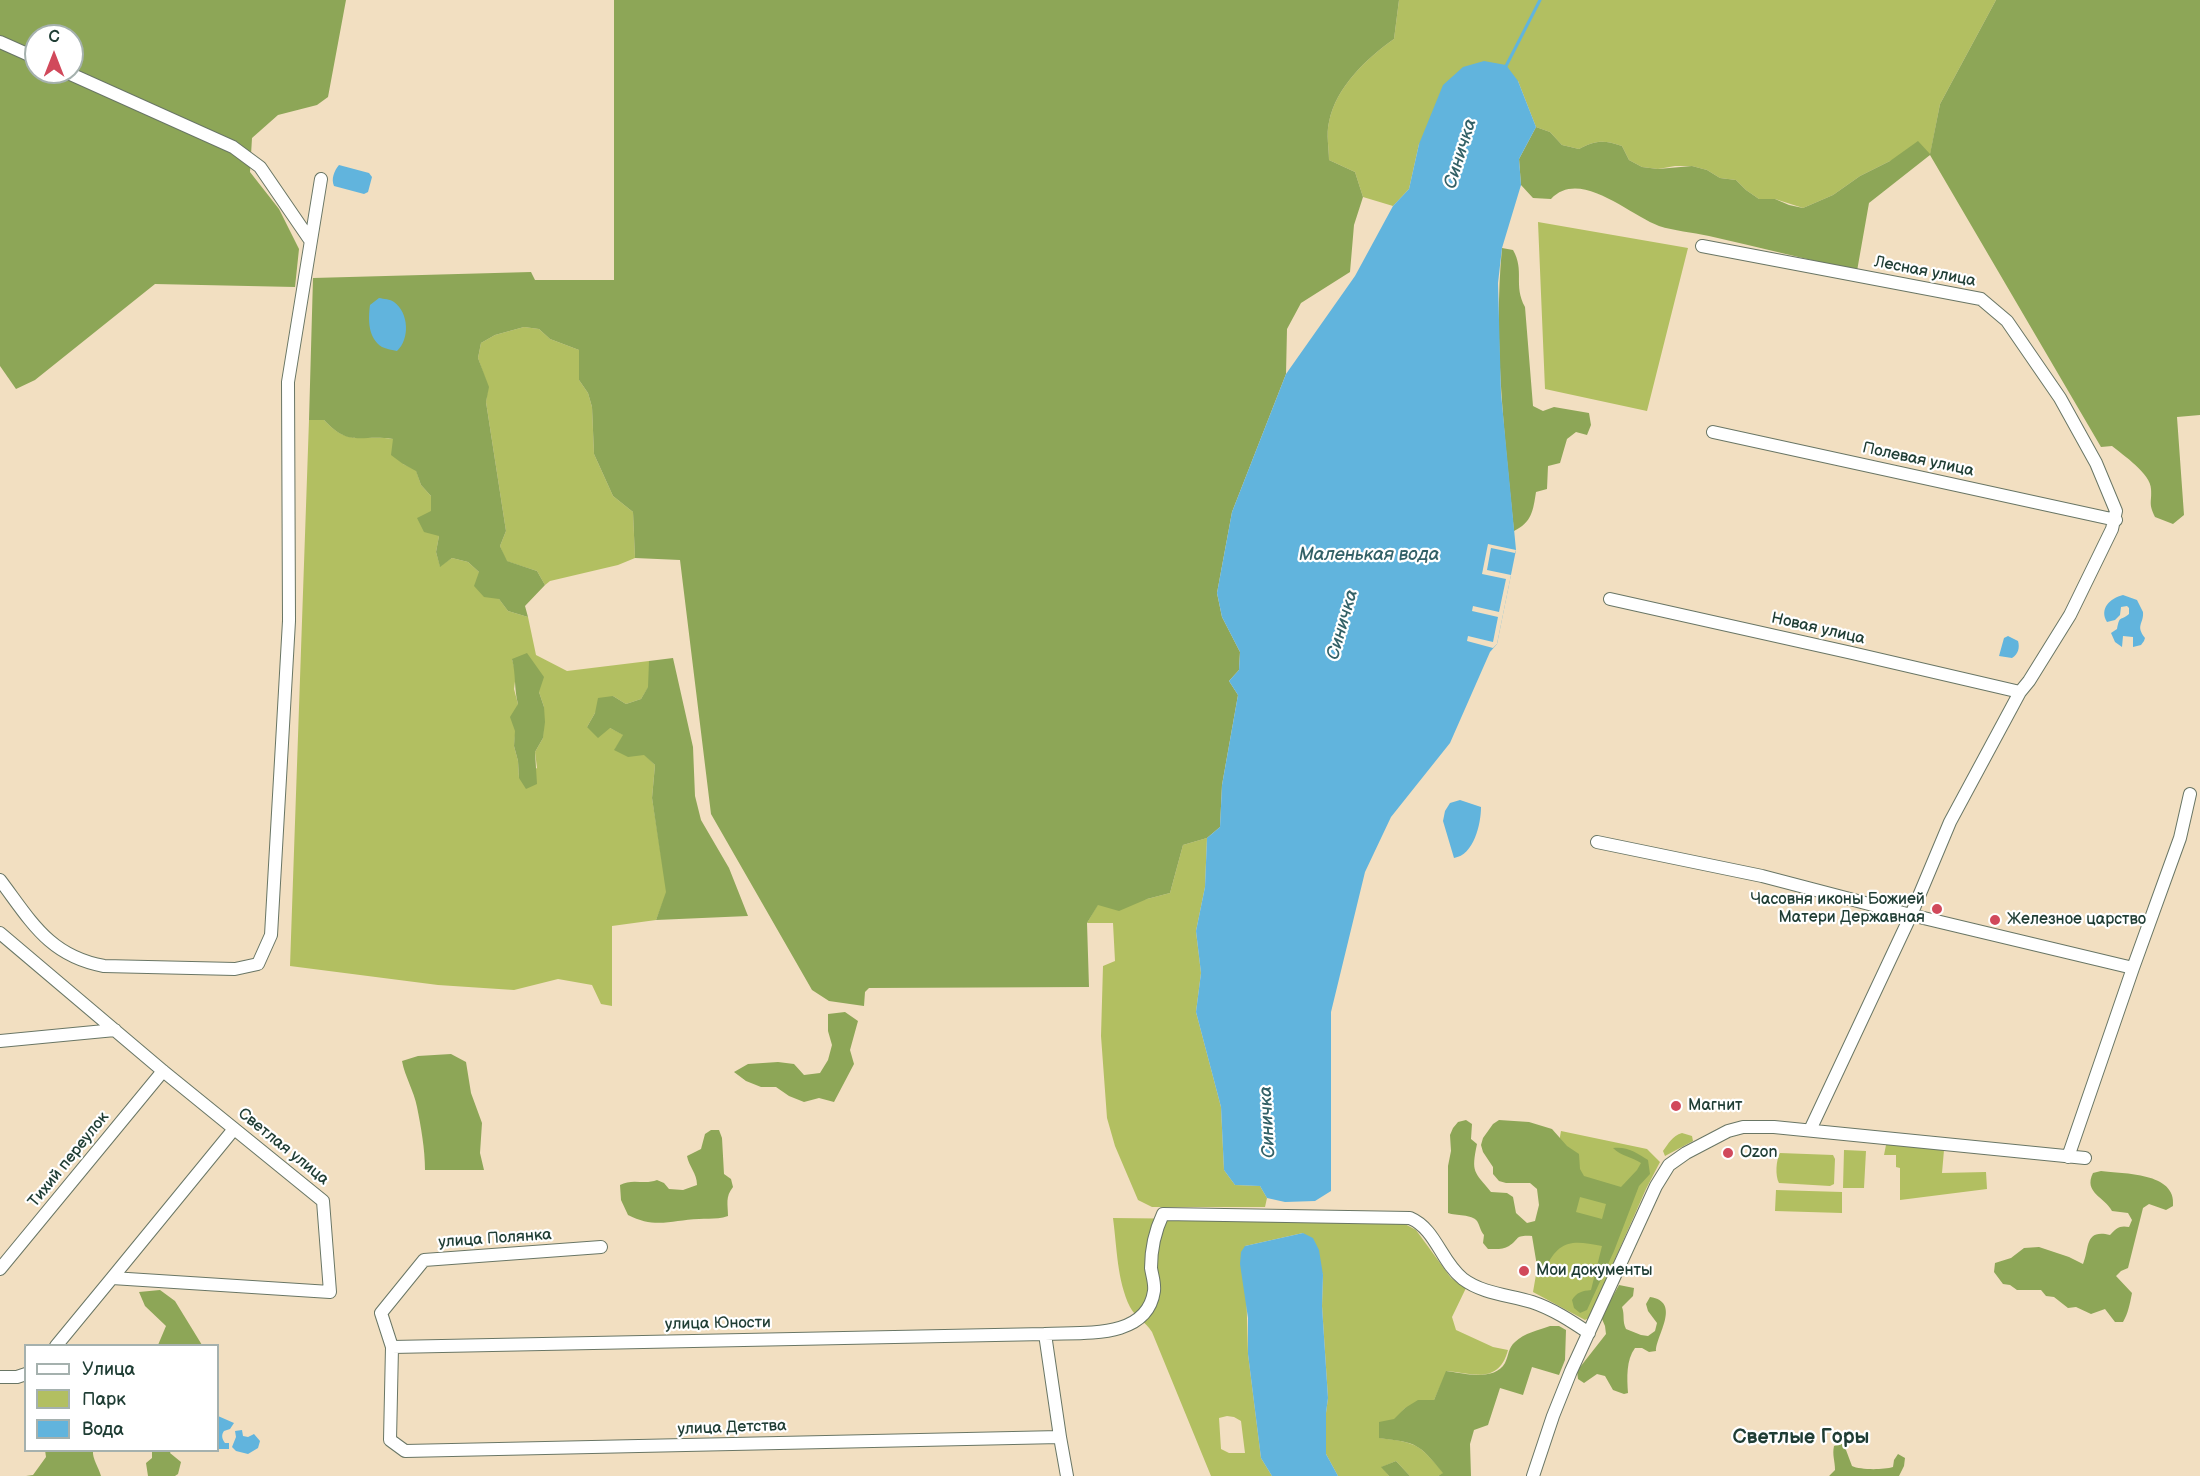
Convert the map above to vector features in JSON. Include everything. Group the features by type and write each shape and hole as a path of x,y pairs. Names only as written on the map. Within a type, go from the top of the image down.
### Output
{"street":[{"path":"0,42 24,53"},
{"path":"84,80 233,147 260,167 310,240"},
{"path":"0,880 45,938 62,952 83,962 104,966 235,969 258,964 264,953 272,935 289,621 288,382 321,179"},
{"name":"Лесная улица","path":"1702,246 1981,299 2007,321 2060,398 2096,463 2116,511 2114,524"},
{"name":"Полевая улица","path":"1713,432 2114,524"},
{"path":"1810,1130 1911,915 1950,822 2020,692 2070,615 2114,524"},
{"name":"Новая улица","path":"1610,599 2020,692"},
{"path":"2068,1157 2180,838 2190,794"},
{"path":"1597,843 1762,876 1911,915 2133,968"},
{"name":"Светлая улица","path":"0,933 323,1201 330,1292 112,1278"},
{"path":"0,1041 115,1030"},
{"name":"Тихий переулок","path":"0,1269 164,1071"},
{"path":"1533,1476 1552,1416 1656,1186 1669,1165 1686,1153 1731,1130 1774,1127 2085,1158"},
{"path":"58,1344 234,1129"},
{"name":"улица Юности","path":"392,1347 1045,1334 1121,1329 1142,1318 1154,1290 1151,1267 1153,1245 1156,1227 1163,1214 1410,1218 1420,1222 1427,1229 1450,1266 1464,1280 1481,1289 1536,1303 1562,1315 1589,1333"},
{"name":"улица Полянка","path":"392,1347 381,1313 424,1260 600,1247"},
{"path":"1045,1334 1068,1476"},
{"name":"улица Детства","path":"392,1347 390,1440 405,1451 1060,1437"},
{"path":"0,1377 24,1375"}],"green space":[{"path":"0,0 346,0 328,97 317,105 278,115 252,138 250,172 279,209 299,249 295,287 155,284 35,380 16,389 0,366"},
{"path":"614,0 1399,0 1394,39 1373,55 1345,86 1333,109 1328,127 1329,160 1355,172 1363,197 1354,225 1350,272 1301,303 1287,329 1286,374 1232,512 1217,593 1222,617 1240,652 1239,670 1229,681 1238,695 1222,785 1220,827 1207,838 1183,845 1170,893 1147,899 1119,911 1098,905 1087,923 1089,987 869,988 865,992 864,1006 829,1001 812,990 711,814 680,560 635,558 633,512 613,496 594,454 592,407 588,393 579,380 579,350 550,339 539,329 524,327 495,335 481,343 478,358 489,387 486,402 506,531 500,546 507,561 537,571 545,585 525,606 528,617 508,611 499,599 484,597 474,586 479,572 468,562 452,558 440,567 436,552 439,536 424,532 417,518 431,511 431,496 421,485 416,471 391,455 393,439 349,437 333,429 324,420 309,420 313,278 531,272 535,280 614,280"},
{"path":"1399,0 1996,0 1940,104 1930,155 1890,161 1860,176 1833,195 1803,208 1775,199 1759,199 1736,180 1720,178 1707,170 1692,166 1658,169 1642,167 1629,160 1622,146 1616,144 1595,143 1579,149 1562,145 1550,132 1536,127 1518,81 1419,144 1409,189 1393,206 1363,197 1355,172 1329,160 1328,127 1333,109 1345,86 1373,55 1394,39"},
{"path":"1996,0 2200,0 2200,415 2177,417 2184,515 2173,524 2155,517 2151,505 2150,483 2142,471 2112,446 2101,447 1930,155 1869,203 1857,271 1659,226 1590,191 1576,189 1563,191 1551,199 1533,198 1521,185 1519,159 1536,127 1550,132 1562,145 1579,149 1595,143 1616,144 1622,146 1629,160 1642,167 1658,169 1692,166 1707,170 1720,178 1736,180 1759,199 1775,199 1803,208 1833,195 1860,176 1890,161 1918,141 1930,154 1940,104"},
{"path":"1538,222 1688,248 1647,411 1545,389"},
{"path":"1502,248 1513,250 1518,265 1520,292 1525,307 1533,406 1543,411 1554,407 1589,413 1591,425 1587,435 1576,432 1567,439 1560,463 1548,466 1547,489 1536,492 1531,515 1525,524 1514,531 1499,354"},
{"path":"524,327 539,329 550,339 579,350 579,380 588,393 592,407 594,454 613,496 633,512 635,558 618,565 550,581 545,585 537,571 506,561 500,546 506,531 486,402 488,387 478,358 481,343 495,335"},
{"path":"309,420 324,420 348,437 394,439 403,464 416,470 421,485 431,496 431,511 439,536 436,552 440,566 452,558 468,562 479,572 508,611 528,617 536,655 567,671 649,661 649,686 641,699 626,704 613,696 595,713 587,727 610,728 624,735 615,749 628,756 644,754 655,765 652,798 667,892 656,920 612,926 612,1006 601,1004 592,985 558,979 514,990 438,985 290,966","holes":["512,659 539,692 544,707 543,738 535,752 537,768 519,778 514,746 518,704 514,689 516,674"]},
{"path":"527,653 544,677 539,692 544,707 545,722 543,738 535,752 537,784 526,789 519,778 514,746 515,731 510,717 518,704 512,659"},
{"path":"673,658 693,747 695,796 701,820 729,868 748,916 656,920 666,892 652,798 655,765 644,755 628,757 614,750 623,735 610,728 598,738 587,727 595,713 598,698 613,696 626,704 641,699 648,687 649,661"},
{"path":"1207,838 1205,887 1196,931 1201,973 1196,1012 1221,1107 1224,1170 1235,1185 1260,1186 1267,1198 1265,1207 1152,1207 1138,1200 1115,1146 1107,1118 1101,1036 1103,966 1115,961 1113,923 1087,923 1098,904 1147,899 1170,893 1183,845"},
{"path":"845,1012 858,1021 850,1050 854,1064 834,1102 819,1098 804,1102 776,1087 761,1087 746,1081 734,1072 748,1064 778,1062 794,1064 804,1075 820,1073 828,1060 832,1045 828,1031 828,1014"},
{"path":"451,1054 466,1062 471,1093 482,1123 480,1153 484,1170 425,1170 424,1146 417,1107 402,1061 418,1056"},
{"path":"1466,1120 1472,1124 1471,1139 1477,1144 1475,1171 1491,1192 1507,1193 1513,1197 1516,1213 1527,1223 1535,1221 1539,1205 1537,1189 1530,1183 1499,1181 1493,1174 1493,1167 1481,1145 1493,1124 1499,1120 1529,1122 1552,1129 1567,1146 1579,1154 1580,1169 1584,1176 1621,1187 1641,1163 1613,1148 1627,1149 1648,1160 1650,1174 1639,1186 1614,1251 1587,1310 1580,1313 1574,1308 1572,1300 1580,1292 1591,1290 1602,1246 1583,1243 1568,1244 1556,1252 1545,1269 1537,1266 1532,1236 1520,1237 1504,1248 1488,1249 1483,1243 1484,1235 1475,1219 1448,1213 1450,1135 1458,1122","holes":["1580,1197 1606,1204 1602,1219 1576,1212"]},
{"path":"711,1130 719,1130 722,1138 724,1174 731,1179 733,1187 728,1197 728,1216 655,1223 628,1215 621,1200 620,1185 657,1180 669,1189 683,1190 697,1185 687,1156 701,1149 705,1134"},
{"path":"1561,1131 1647,1149 1660,1162 1589,1318 1585,1320 1533,1292"},
{"path":"1682,1133 1692,1136 1693,1141 1665,1156 1663,1151 1676,1136"},
{"path":"1886,1145 1944,1150 1942,1173 1986,1172 1987,1189 1900,1200 1900,1168 1896,1167 1896,1155 1884,1155"},
{"path":"1844,1150 1866,1151 1864,1188 1843,1188"},
{"path":"1780,1153 1833,1155 1835,1159 1834,1184 1830,1186 1779,1183 1776,1168"},
{"path":"2101,1171 2147,1177 2167,1187 2172,1195 2173,1206 2166,1210 2149,1204 2143,1208 2128,1268 2116,1276 2132,1293 2128,1312 2123,1322 2115,1322 2105,1309 2091,1314 2076,1307 2068,1308 2054,1297 2046,1296 2041,1290 2017,1290 2010,1285 2003,1284 1994,1272 1995,1263 2011,1258 2024,1248 2039,1247 2083,1264 2092,1237 2102,1234 2110,1235 2118,1228 2129,1227 2132,1220 2128,1213 2112,1211 2093,1190 2091,1180 2093,1173"},
{"path":"1776,1190 1842,1192 1842,1213 1775,1211"},
{"path":"1113,1218 1387,1221 1403,1223 1416,1230 1451,1278 1466,1288 1452,1317 1456,1330 1493,1347 1508,1350 1504,1361 1492,1372 1476,1375 1447,1371 1434,1400 1405,1408 1380,1438 1417,1446 1444,1473 1438,1476 1410,1476 1396,1461 1382,1467 1389,1476 1338,1476 1326,1454 1328,1398 1322,1306 1323,1275 1303,1233 1245,1246 1248,1354 1261,1458 1272,1476 1211,1476 1152,1332 1132,1311 1126,1297 1120,1275","holes":["1234,1417 1241,1421 1245,1453 1229,1453 1221,1449 1219,1418"]},
{"path":"1619,1285 1634,1288 1633,1296 1622,1307 1626,1329 1648,1336 1655,1331 1657,1323 1646,1304 1650,1297 1659,1300 1666,1312 1656,1351 1649,1352 1642,1348 1635,1348 1632,1353 1628,1369 1628,1393 1624,1394 1613,1390 1605,1376 1597,1374 1584,1383 1578,1379 1577,1371 1606,1334 1602,1319"},
{"path":"160,1290 175,1301 201,1344 158,1344 166,1326 145,1306 139,1292"},
{"path":"1550,1326 1559,1326 1566,1330 1565,1360 1559,1375 1532,1367 1523,1395 1500,1388 1488,1425 1474,1430 1470,1444 1471,1476 1438,1476 1443,1473 1416,1446 1402,1441 1379,1438 1379,1422 1394,1419 1418,1400 1434,1400 1446,1371 1478,1375 1494,1373 1505,1363 1513,1344 1523,1336"},
{"path":"1842,1444 1852,1466 1872,1469 1893,1467 1898,1454 1905,1458 1904,1466 1899,1476 1829,1476 1835,1470 1834,1446"},
{"path":"45,1452 93,1452 101,1476 26,1476 33,1475 46,1457"},
{"path":"152,1452 170,1452 181,1462 178,1474 148,1476 146,1463 152,1458"},
{"path":"1396,1461 1410,1476 1389,1476 1381,1467"}],"water":[{"name":"Маленькая вода","path":"1484,61 1506,65 1518,81 1536,127 1519,159 1521,185 1502,248 1498,283 1501,393 1516,550 1497,644 1490,652 1450,743 1391,817 1365,872 1331,1012 1331,1191 1315,1201 1285,1202 1267,1198 1260,1186 1235,1185 1224,1170 1221,1107 1196,1012 1201,973 1196,931 1205,887 1207,838 1220,827 1222,785 1238,695 1229,681 1239,670 1240,652 1222,617 1217,593 1232,512 1286,374 1355,276 1393,206 1409,189 1419,144 1443,85 1463,67"},
{"path":"339,165 369,173 372,177 368,192 364,194 334,186 334,175"},
{"path":"379,298 394,302 403,313 406,333 397,351 382,347 372,334 369,323 370,305"},
{"path":"2123,595 2137,600 2143,612 2140,627 2145,638 2141,645 2133,647 2133,637 2123,636 2122,647 2115,642 2111,633 2117,629 2120,620 2129,614 2127,606 2121,607 2120,615 2115,620 2107,622 2105,617 2105,609 2110,601"},
{"path":"2008,636 2018,641 2019,644 2017,653 2012,658 1999,656 2004,638"},
{"path":"1460,800 1481,807 1481,814 1478,830 1471,845 1461,856 1454,858 1443,821 1450,803"},
{"path":"1303,1233 1313,1238 1319,1250 1323,1275 1322,1306 1328,1398 1326,1454 1338,1476 1272,1476 1261,1458 1248,1354 1248,1318 1240,1264 1241,1252 1245,1246"},
{"path":"219,1416 234,1423 222,1434 225,1443 229,1443 229,1449 219,1449"},
{"path":"242,1430 243,1436 248,1437 254,1434 260,1441 258,1448 248,1454 236,1451 232,1447 236,1437 235,1431"}],"pier":[{"path":"1488,544 1516,550 1515,553 1491,548 1487,570 1511,575 1497,644 1493,648 1467,641 1468,636 1493,642 1498,617 1472,611 1473,606 1499,612 1506,579 1482,574"}],"waterway":[{"name":"Синичка","path":"1505,68 1540,0"}],"place":[{"name":"Часовня иконы Божией Матери Державная","path":"1937,909"},
{"name":"Железное царство","path":"1995,920"},
{"name":"Магнит","path":"1676,1106"},
{"name":"Ozon","path":"1728,1153"},
{"name":"Мои документы","path":"1524,1271"}],"district":[{"name":"Светлые Горы","path":"1801,1438"}]}
